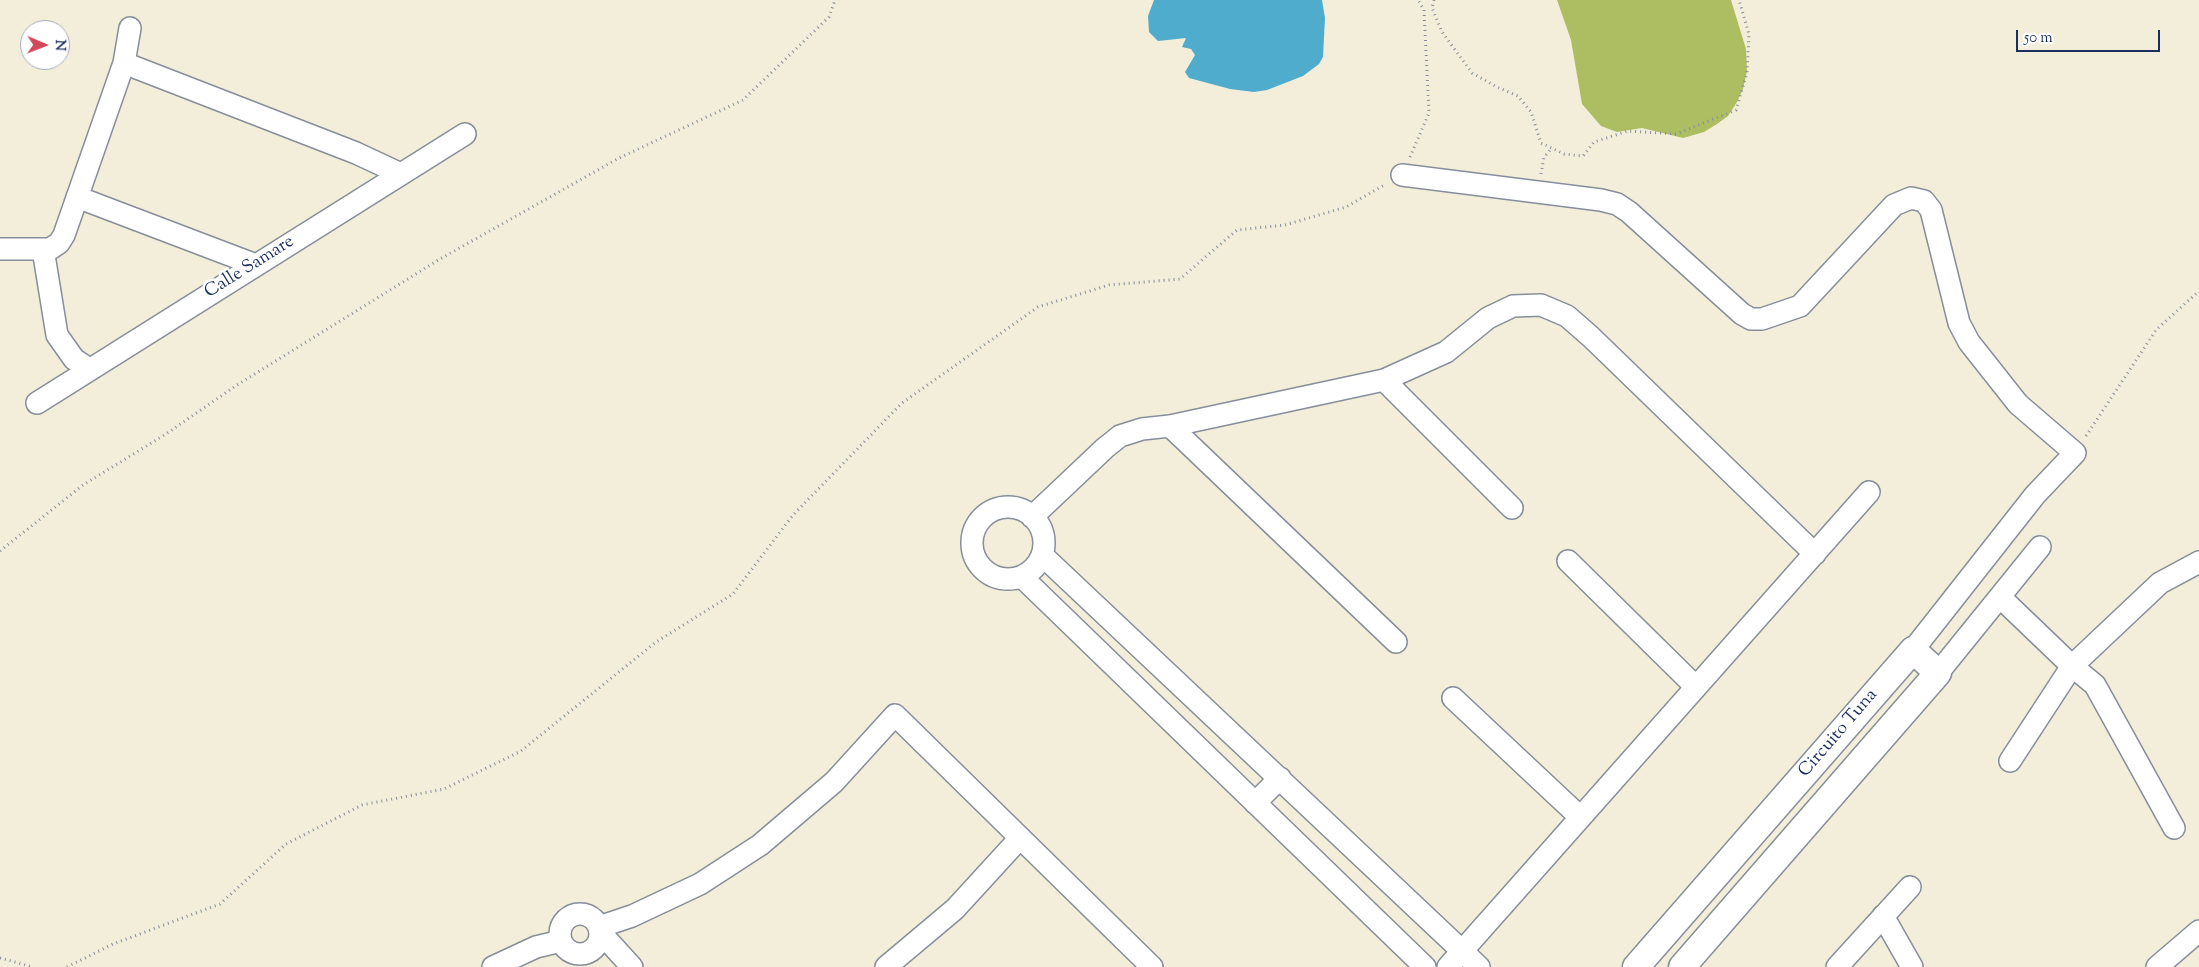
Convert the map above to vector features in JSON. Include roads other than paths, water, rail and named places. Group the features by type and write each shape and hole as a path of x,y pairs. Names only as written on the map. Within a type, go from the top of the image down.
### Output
{"street":[{"path":"0,250 50,249 59,243 124,63 130,28"},
{"path":"124,63 356,153 401,174"},
{"name":"Calle Samare","path":"37,403 465,134"},
{"name":"Circuito Tuna","path":"1402,175 1602,200 1617,204 1629,212 1742,314 1751,319 1762,320 1800,306 1894,205 1911,198 1924,201 1931,210 1960,324 1969,342 2018,404 2074,453 2035,495 1913,650 1636,967"},
{"path":"77,197 256,265"},
{"path":"44,249 57,334 74,359 89,369"},
{"path":"1032,517 1120,436 1142,429 1170,426 1384,380 1446,352 1488,318 1514,306 1541,304 1567,316 1591,337 1815,554"},
{"path":"1384,380 1512,508"},
{"path":"1170,426 1396,642"},
{"path":"1448,967 1869,492"},
{"path":"1014,507 1032,517 1043,534 1042,555 1034,568 1022,577 1002,579 983,570 977,562 973,552 974,532 978,523 994,510 1014,507"},
{"name":"Circuito Tuna","path":"1682,967 1938,672 2040,547"},
{"path":"1042,555 1479,967"},
{"path":"1568,561 1696,687"},
{"path":"2010,761 2072,666 2160,583 2196,569"},
{"path":"1022,577 1425,967"},
{"path":"2000,597 2072,666 2095,685 2174,828"},
{"path":"1913,650 1938,672"},
{"path":"1453,698 1580,817"},
{"path":"600,930 700,884 760,845 834,782 895,715 1020,838 1144,965"},
{"path":"1254,803 1280,778"},
{"path":"886,967 955,909 1020,838"},
{"path":"1837,967 1910,887"},
{"path":"600,930 596,946 586,961 570,951 561,940 560,934 564,920 577,913 590,916 632,967"},
{"path":"1883,916 1912,967"},
{"path":"2157,967 2199,931"},
{"path":"493,967 536,947 561,940"}],"water":[{"path":"1154,0 1322,0 1325,18 1323,57 1319,64 1303,76 1267,90 1254,92 1230,89 1189,78 1185,72 1195,55 1191,49 1182,47 1186,38 1158,41 1149,32 1148,16"}]}
